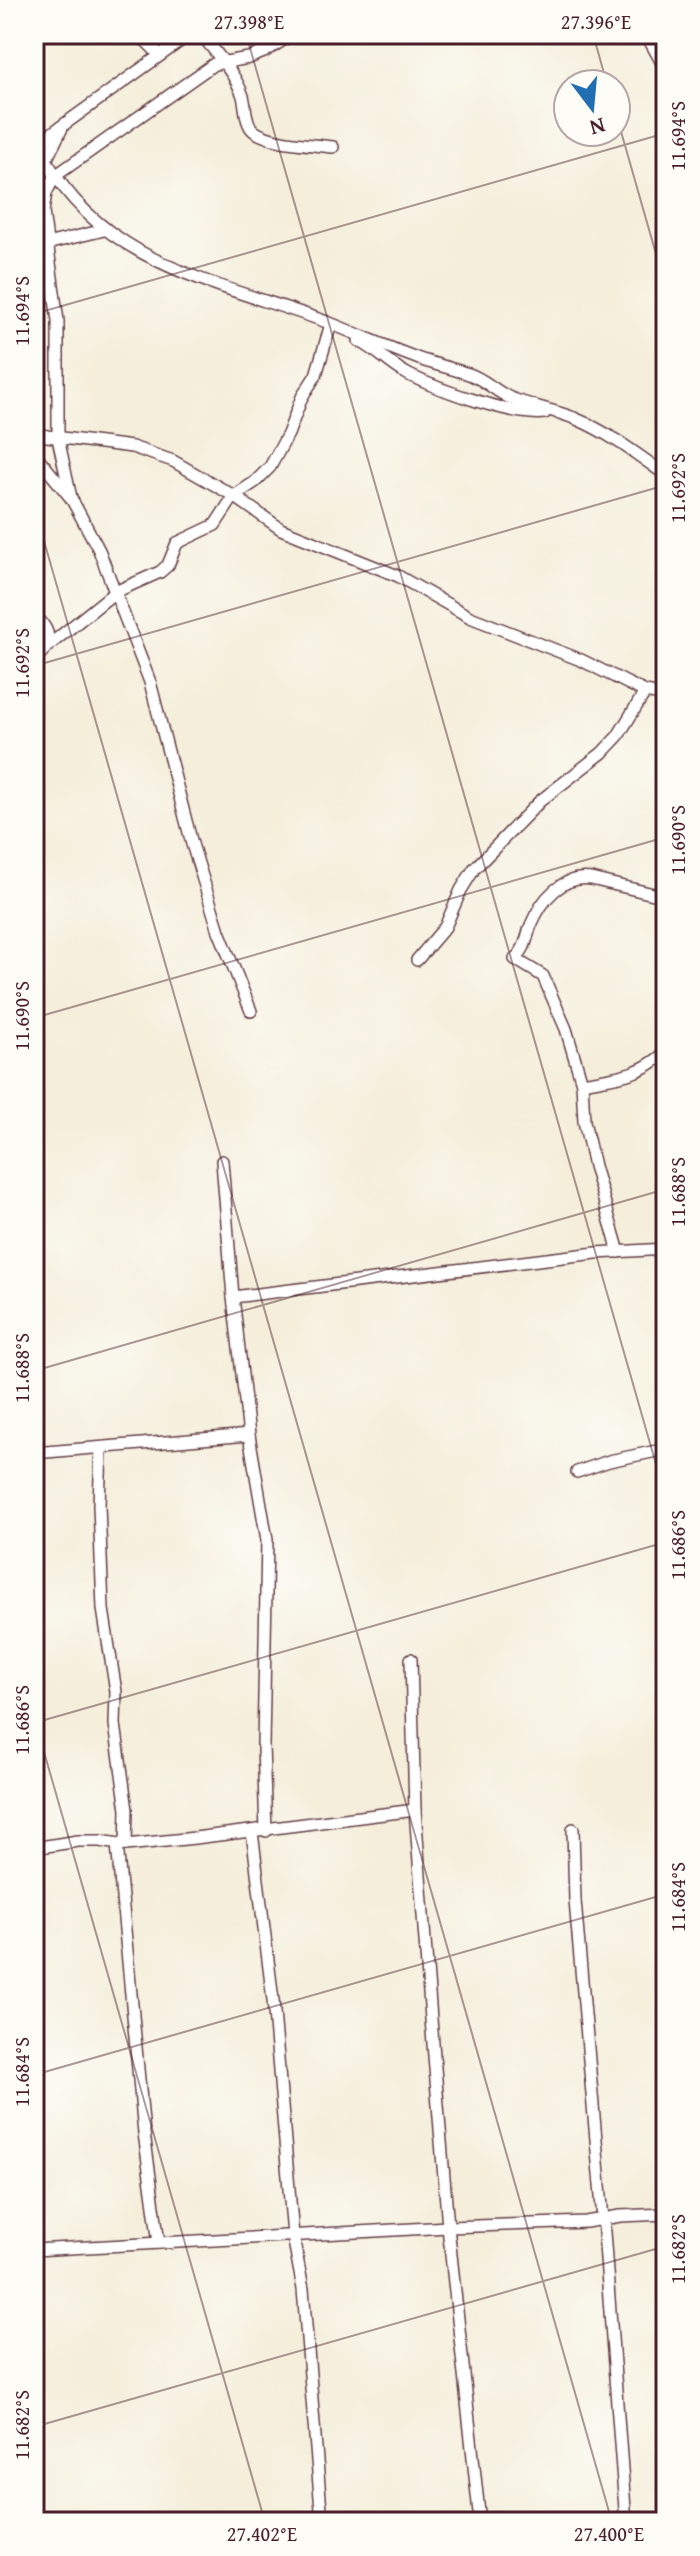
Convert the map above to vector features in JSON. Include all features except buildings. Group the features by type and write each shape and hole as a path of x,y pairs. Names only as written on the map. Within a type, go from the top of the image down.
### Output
{"street":[{"path":"139,34 160,55"},
{"path":"34,146 190,34"},
{"path":"201,34 235,79 253,130 289,142 333,147"},
{"path":"71,498 58,438 58,321 40,247 46,193 55,176 214,64 249,58 293,34"},
{"path":"646,34 666,70"},
{"path":"62,128 46,160 55,176 104,230 136,252 482,380 506,396 571,417 632,450 666,475"},
{"path":"34,223 43,212"},
{"path":"40,247 104,230"},
{"path":"330,325 364,343 412,377 530,414 552,412"},
{"path":"34,660 115,592 160,572 168,565 177,543 215,525 234,496 265,474 277,456 302,397 316,375 330,325"},
{"path":"456,371 464,395"},
{"path":"34,432 132,447 173,461 234,496 281,529 398,576 470,617 581,660 645,692 666,696"},
{"path":"34,453 71,498 99,550 150,682 192,844 219,931 251,1011"},
{"path":"34,614 45,626 48,646"},
{"path":"417,960 445,927 474,869 540,801 602,753 618,736 645,692"},
{"path":"619,1252 594,1166 584,1121 582,1083 566,1029 547,982 538,972 515,959 527,943 538,912 556,889 568,881 580,877 666,897"},
{"path":"582,1083 634,1073 647,1068 666,1052"},
{"path":"222,1161 249,1435 267,1540 263,1732 266,1831"},
{"path":"233,1297 666,1249"},
{"path":"34,1453 249,1435"},
{"path":"101,1448 99,1505 103,1609 116,1692 115,1724 127,1810 121,1844 144,2133 159,2243"},
{"path":"577,1472 609,1461 666,1449"},
{"path":"411,1659 415,1810 448,2227 480,2522"},
{"path":"34,1848 78,1841 121,1844 266,1831 415,1810"},
{"path":"573,1829 575,1901 626,2522"},
{"path":"252,1832 273,2000 293,2236 303,2289 322,2522"},
{"path":"34,2250 666,2214"}]}
